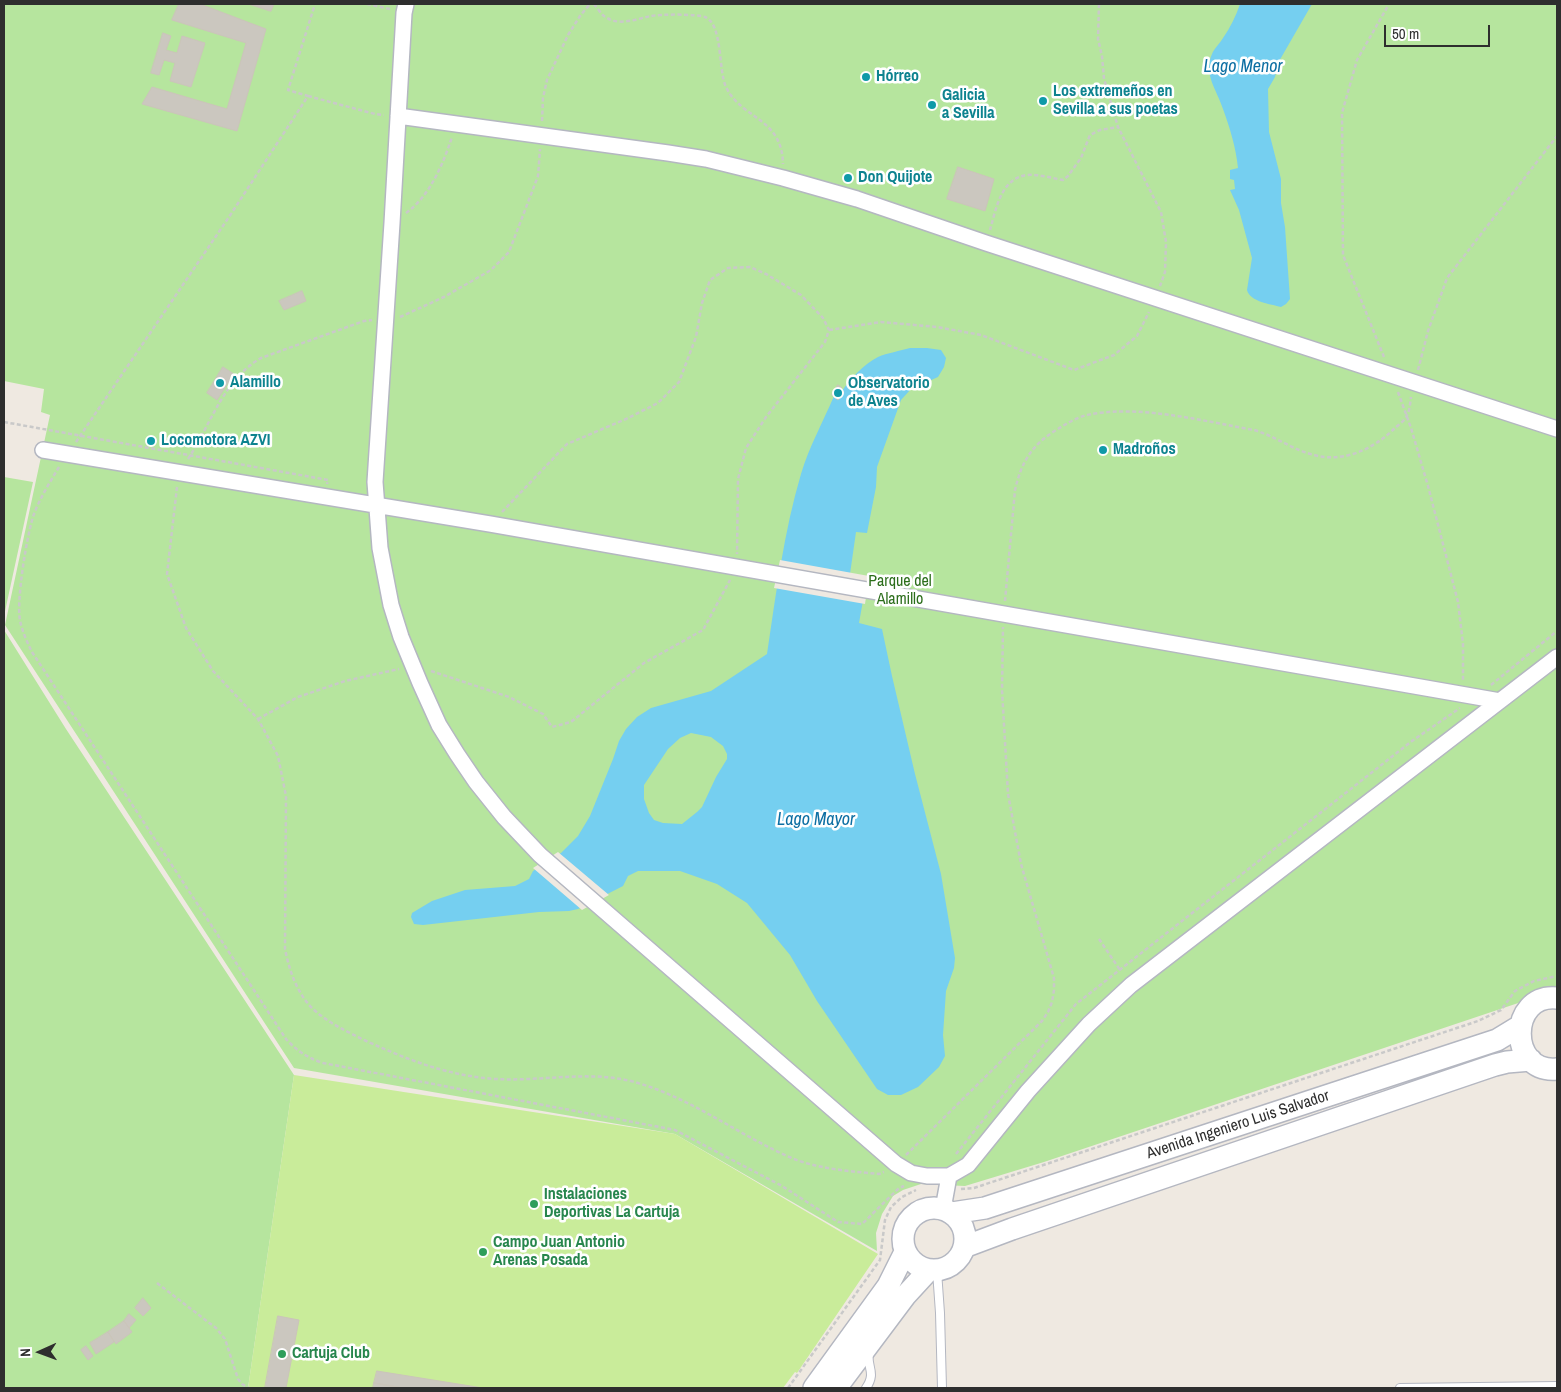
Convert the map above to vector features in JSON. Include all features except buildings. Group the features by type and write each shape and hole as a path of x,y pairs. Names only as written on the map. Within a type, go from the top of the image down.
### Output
{"street":[{"path":"405,8 375,482 380,548 391,605 413,666 440,725 457,754 476,782 540,855 896,1164 911,1173 927,1176 949,1176 968,1165 1028,1091 1089,1024 1131,985 1557,657"},
{"path":"398,116 706,159 783,178 857,199 986,243 1557,429"},
{"path":"43,450 376,504 1500,701"},
{"path":"1557,998 1542,1000 1532,1006 1524,1015 1520,1026 1519,1038 1523,1050 1531,1060 1541,1066 1557,1069"},
{"name":"Avenida Ingeniero Luis Salvador","path":"947,1211 985,1208 1497,1040 1520,1026"},
{"name":"Avenida Ingeniero Luis Salvador","path":"964,1246 1507,1062 1531,1060"},
{"path":"947,1211 949,1176"},
{"path":"932,1208 947,1211 958,1220 963,1228 964,1246 961,1256 954,1263 946,1268 932,1271 918,1267 910,1261 902,1242 903,1232 907,1222 922,1210 932,1208"},
{"path":"814,1388 888,1286 905,1252"},
{"path":"836,1388 904,1296 932,1271"}],"lane":[{"path":"932,1271 940,1313 942,1388"},
{"path":"866,1388 872,1369 868,1358 870,1341"},
{"path":"1400,1388 1557,1386"}],"path":[{"path":"315,4 288,90 375,114 398,116"},
{"path":"367,4 405,8"},
{"path":"594,4 604,16 615,21 626,22 654,15 687,15 704,16 712,22 716,32 726,87 734,100 773,130 782,156 783,178"},
{"path":"829,330 882,322 937,327 981,335 1074,370 1114,355 1137,336 1165,272 1166,242 1161,212 1118,127 1104,79 1098,39 1099,4"},
{"path":"1389,4 1358,60 1342,113 1343,254 1407,417 1428,486 1458,602 1469,695"},
{"path":"308,96 229,218 49,483 34,514 28,538 19,605 19,618 32,652 286,1040 312,1060 675,1130 782,1186 838,1222 862,1224 899,1188 927,1176"},
{"path":"392,223 415,207 428,191 438,172 456,124"},
{"path":"986,243 1004,189 1014,179 1027,175 1062,180 1068,176 1081,158 1090,135 1100,130 1118,127"},
{"path":"510,252 491,270 444,297 398,318 364,321 260,358 250,364 226,392 179,472 167,574 186,628 213,671 258,719 278,756 286,796 284,949 289,969 296,985 310,1006 324,1018 344,1030 395,1054 422,1064 450,1072 484,1078 599,1076 627,1080 661,1090 788,1156 811,1165 879,1174 896,1164 1042,1021 1048,1012 1053,996 1054,978 1052,969 1020,864 1008,794 1002,690 1002,635 1015,490 1018,475 1033,448 1044,437 1068,422 1086,415 1108,412 1160,414 1254,430 1315,456 1335,457 1352,454 1365,450 1377,443 1407,417 1414,382 1428,331 1447,278 1557,136"},
{"path":"258,719 298,697 345,681 413,666 509,697 543,714 552,727 571,722 644,663 703,630 737,567 738,479 746,448 766,417 824,342 829,330 823,318 801,295 766,274 750,267 728,268 710,280 702,303 696,337 679,382 658,403 626,420 567,444 490,524"},
{"path":"4,422 328,480"},
{"path":"954,1157 1076,1004 1469,695 1557,631"},
{"path":"1098,939 1131,985"},
{"path":"157,1283 216,1328 225,1339 238,1380 248,1388"}],"green space":[{"name":"Parque del Alamillo","path":"4,4 1557,4 1557,990 1044,1162 965,1186 921,1184 903,1190 893,1196 882,1214 876,1233 877,1251 675,1134 294,1068 5,625 50,415 41,412 44,389 4,381"},
{"path":"4,477 33,482 4,616"},
{"path":"4,630 66,729 294,1075 248,1388 4,1388"},
{"name":"Instalaciones Deportivas La Cartuja","path":"294,1075 675,1134 878,1254 797,1373 795,1372 783,1388 248,1388"}],"water":[{"name":"Lago Menor","path":"1240,4 1312,4 1278,63 1275,77 1268,89 1269,132 1281,179 1281,203 1285,227 1290,299 1281,307 1256,300 1247,290 1252,258 1239,210 1230,190 1235,189 1234,180 1230,179 1230,170 1238,168 1236,153 1209,68 1212,54 1226,34"},
{"name":"Lago Mayor","path":"910,348 941,350 946,358 944,367 938,377 911,389 901,400 877,467 876,487 867,533 856,532 850,574 867,578 859,623 882,629 915,774 941,874 955,958 954,968 946,991 943,1035 945,1056 939,1067 918,1087 901,1095 888,1095 877,1089 817,1001 790,955 747,903 717,884 680,871 638,871 628,876 623,886 578,909 569,911 539,912 423,925 414,924 411,917 412,913 432,901 465,890 515,886 529,879 533,871 561,853 578,836 590,816 619,741 626,729 637,717 651,708 711,691 767,654 781,563 795,496 808,454 834,396 844,392 842,391 849,381 868,363 889,353","holes":["691,733 711,737 723,746 727,759 702,807 682,824 663,823 654,820 649,813 644,799 644,785 668,749 680,738"]}],"pier":[{"path":"780,560 869,576 865,604 774,588"},
{"path":"558,852 609,895 582,910 533,868"}],"place":[{"name":"Hórreo","path":"866,77"},
{"name":"Los extremeños en Sevilla a sus poetas","path":"1043,101"},
{"name":"Galicia a Sevilla","path":"932,105"},
{"name":"Don Quijote","path":"848,178"},
{"name":"Alamillo","path":"220,383"},
{"name":"Observatorio de Aves","path":"838,393"},
{"name":"Locomotora AZVI","path":"151,441"},
{"name":"Madroños","path":"1103,450"},
{"name":"Instalaciones Deportivas La Cartuja","path":"534,1204"},
{"name":"Campo Juan Antonio Arenas Posada","path":"483,1252"},
{"name":"Cartuja Club","path":"282,1354"}]}
